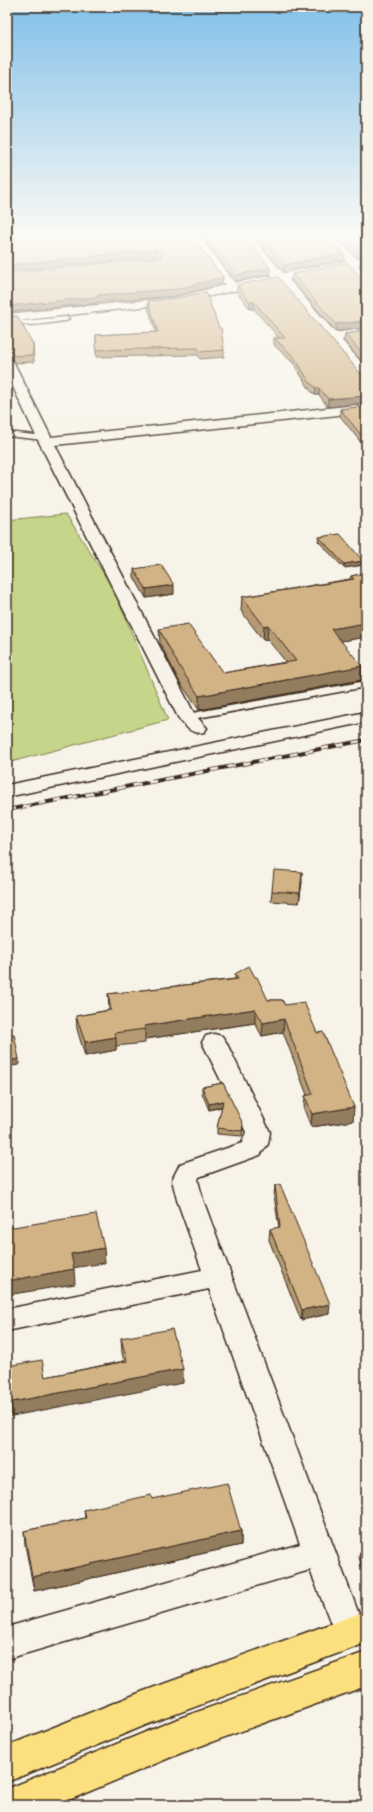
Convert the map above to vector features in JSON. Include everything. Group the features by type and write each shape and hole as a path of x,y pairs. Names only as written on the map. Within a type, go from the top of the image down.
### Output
{"main road":[{"path":"7,1764 144,1708 358,1630"},
{"path":"13,1805 180,1736 366,1670"}],"street":[{"path":"318,321 366,376"},
{"path":"332,337 366,333"},
{"path":"7,361 45,440 187,717 198,728"},
{"path":"45,440 366,408"},
{"path":"7,791 366,716"},
{"path":"214,1042 258,1132 256,1144 251,1149 189,1171 185,1180 190,1200 319,1553 358,1630"},
{"path":"7,1320 218,1277"},
{"path":"7,1643 319,1553"}],"lane":[{"path":"17,321 24,323 50,321"},
{"path":"7,434 45,440"},
{"path":"187,717 366,684"}],"green space":[{"path":"66,514 114,590 168,720 7,763 7,520"}],"building":[{"path":"7,321 20,321 33,344 33,355 15,356 7,349"},
{"path":"154,321 216,321 219,328 221,328 224,350 200,352 198,348 96,350 96,335 158,332"},
{"path":"270,321 315,321 360,373 366,374 366,396 328,399 319,388 316,388 310,383 294,357 274,338 285,338"},
{"path":"333,321 366,321 366,321 336,324"},
{"path":"366,331 366,358 345,334"},
{"path":"366,406 366,441 340,409"},
{"path":"340,534 363,561 344,564 319,537"},
{"path":"161,565 174,585 146,589 134,569"},
{"path":"366,573 366,623 331,629 362,666 199,696 179,666 159,629 188,624 223,673 296,661 268,625 264,626 242,597 354,579 351,576"},
{"path":"274,870 302,872 300,893 272,891"},
{"path":"249,966 255,977 257,977 268,1000 282,1000 285,1005 304,1002 317,1033 323,1032 354,1107 312,1114 305,1096 313,1094 284,1019 263,1023 255,1009 144,1026 145,1029 114,1033 116,1037 85,1042 76,1016 111,1010 108,994 238,979 235,974"},
{"path":"14,1034 19,1059 7,1061 7,1035"},
{"path":"223,1083 243,1124 242,1131 217,1128 223,1101 209,1104 202,1087"},
{"path":"280,1184 330,1304 302,1310 270,1229 280,1227 275,1186"},
{"path":"96,1214 104,1248 71,1254 74,1269 7,1281 7,1228"},
{"path":"172,1329 183,1369 7,1403 7,1366 42,1360 45,1377 127,1361 121,1338"},
{"path":"227,1483 241,1531 32,1577 24,1531 86,1518 84,1510 151,1495 152,1499"},
{"path":"366,1551 366,1568 364,1568 360,1552"}],"railway":[{"path":"7,810 366,740"}]}
